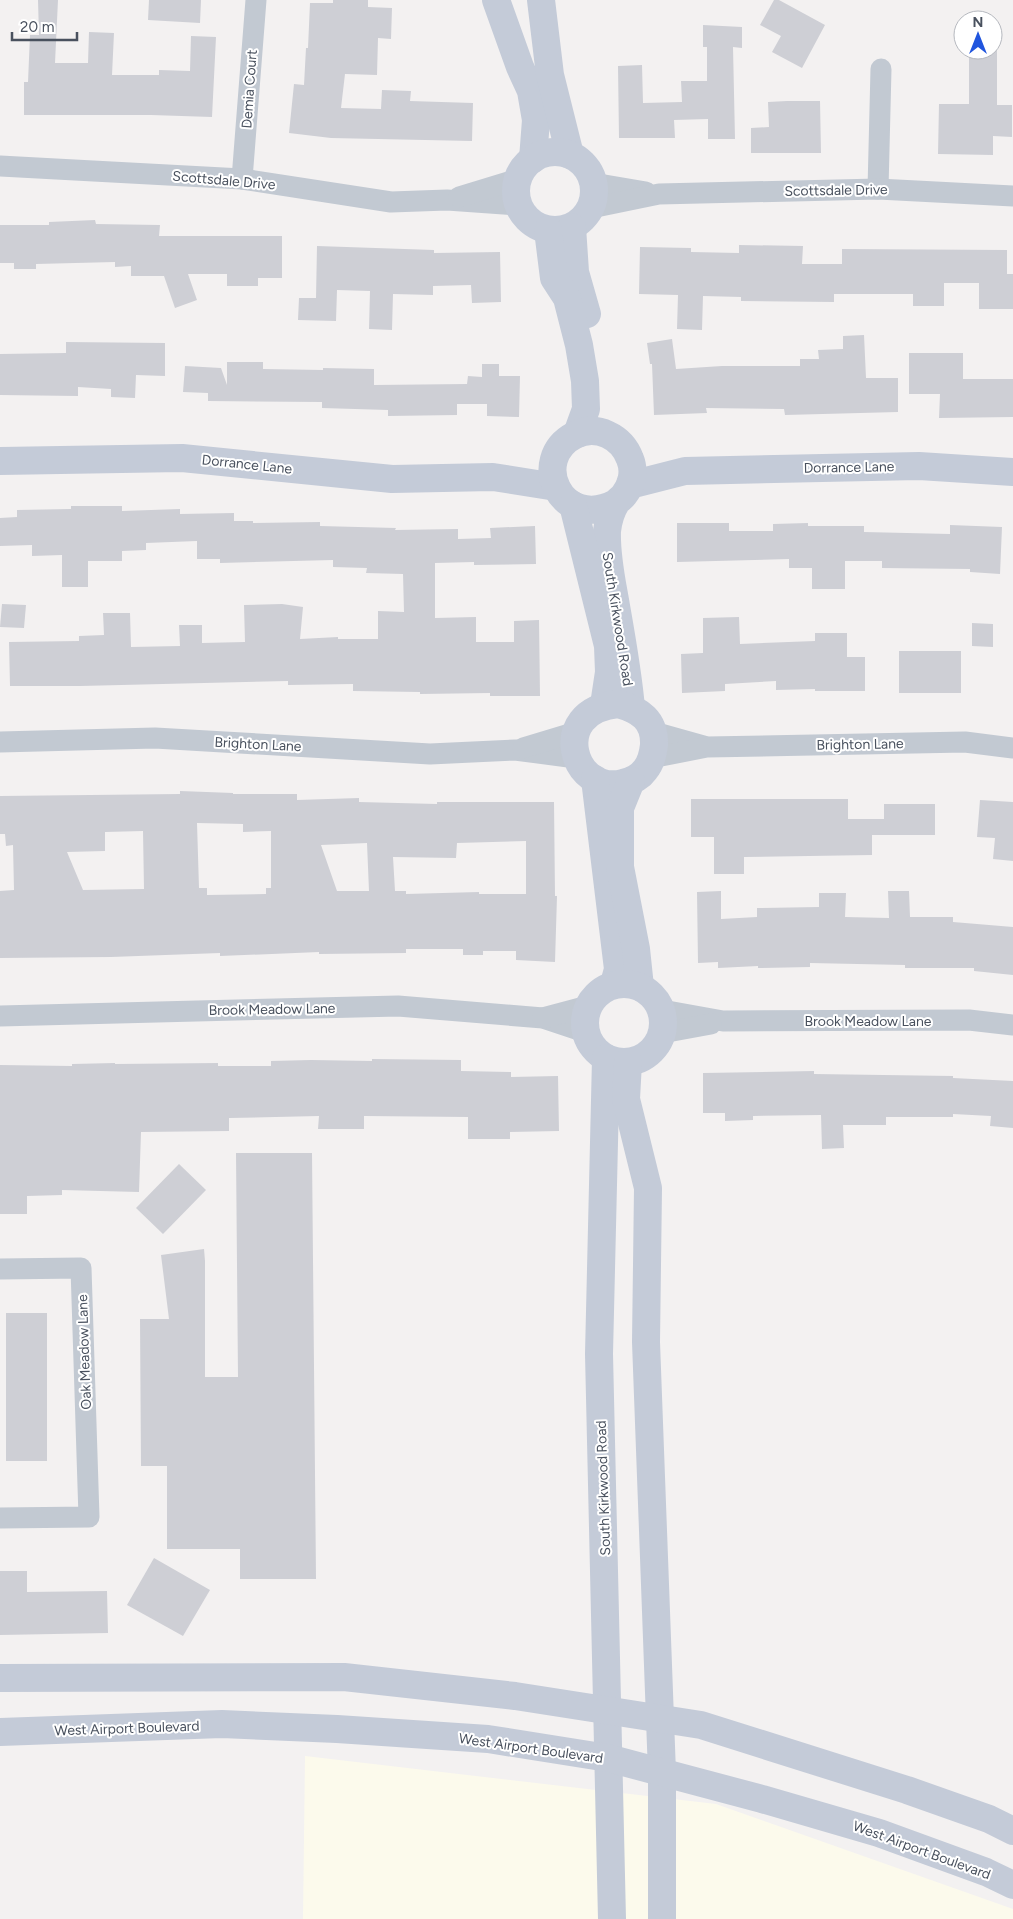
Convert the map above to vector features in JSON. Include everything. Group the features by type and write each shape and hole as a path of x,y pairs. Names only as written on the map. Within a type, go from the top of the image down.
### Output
{"main road":[{"path":"496,0 520,67 531,91 536,120 523,181 523,214 538,227 560,228 580,222 592,195 585,166 570,155 551,152 541,154 523,181"},
{"path":"541,0 550,75 570,155"},
{"path":"560,228 575,272 600,368 608,434"},
{"path":"560,228 554,278 567,298 579,345 585,381 586,409 577,434"},
{"path":"587,432 608,434 618,440 626,449 626,482 606,508 595,511 583,510 564,496 553,477 552,467 555,456 568,440 577,434 587,432"},
{"name":"Dorrance Lane","path":"493,477 555,456"},
{"name":"Dorrance Lane","path":"0,461 182,458 392,479 493,477 564,496"},
{"name":"Dorrance Lane","path":"626,482 685,471 919,466 1013,472"},
{"name":"South Kirkwood Road","path":"626,482 608,522 606,547 628,673 631,708"},
{"name":"South Kirkwood Road","path":"564,496 608,646 608,672 604,706"},
{"path":"618,704 631,708 642,715 654,732 650,764 642,774 631,781 618,784 605,783 595,779 583,769 576,745 582,720 592,711 604,706 618,704"},
{"path":"595,779 618,969 614,984"},
{"path":"631,781 620,808 620,867 636,949 640,987"},
{"path":"627,983 640,987 650,992 657,1001 662,1022 658,1044 650,1053 640,1059 617,1060 593,1047 585,1032 584,1021 588,1006 593,998 602,990 614,984 627,983"},
{"path":"617,1060 648,1188 646,1342 662,1773 662,1919"},
{"name":"South Kirkwood Road","path":"612,1919 599,1354 617,1060"},
{"path":"0,1678 344,1677 516,1696 701,1726 907,1790 988,1819 1013,1831"},
{"name":"West Airport Boulevard","path":"0,1732 222,1724 488,1739 608,1758 879,1833 986,1872 1013,1885"}],"street":[{"name":"Demia Court","path":"242,179 256,0"},
{"path":"878,189 881,69"},
{"name":"Scottsdale Drive","path":"0,166 242,179 391,202 447,200 523,181"},
{"name":"Scottsdale Drive","path":"592,195 878,189 1013,196"},
{"name":"Brighton Lane","path":"654,732 707,747"},
{"name":"Brighton Lane","path":"0,742 155,738 430,754 576,745"},
{"name":"Brighton Lane","path":"652,758 707,747 965,742 1013,748"},
{"name":"Brook Meadow Lane","path":"0,1016 398,1006 543,1018 585,1032"},
{"name":"Brook Meadow Lane","path":"543,1018 588,1006"},
{"name":"Brook Meadow Lane","path":"662,1022 969,1020 1013,1025"},
{"name":"Oak Meadow Lane","path":"0,1269 81,1268 89,1517 0,1518"}],"shaded area":[{"path":"305,1756 716,1804 1013,1909 1013,1919 303,1919"}],"building":[{"path":"38,0 58,0 55,63 88,63 89,32 114,33 112,75 159,75 159,70 190,71 191,36 216,37 212,117 24,115 24,82 28,82 30,35 39,35"},
{"path":"149,0 201,0 200,23 148,20"},
{"path":"333,0 368,0 368,7 392,8 391,39 378,38 377,75 345,74 341,108 381,109 382,90 411,91 410,101 473,103 472,141 331,138 289,133 294,84 304,85 310,3 333,3"},
{"path":"774,0 779,0 825,25 802,68 772,52 781,36 760,25"},
{"path":"703,25 742,27 742,48 733,47 735,139 708,139 708,119 674,120 675,138 619,138 618,66 642,65 643,103 682,102 681,81 707,81 707,47 703,47"},
{"path":"969,60 997,60 997,105 1012,105 1012,137 993,136 993,155 938,154 939,104 969,104"},
{"path":"820,101 821,153 751,153 751,128 769,127 768,102"},
{"path":"95,220 96,224 160,225 159,236 282,236 282,278 258,278 258,286 227,286 227,274 188,274 197,300 175,308 164,276 131,276 131,266 115,267 115,262 36,264 36,269 14,269 14,263 0,263 0,225 49,225 49,222"},
{"path":"739,245 803,246 802,264 842,264 842,249 1007,250 1007,274 1013,274 1013,309 979,309 979,283 944,283 944,306 913,306 913,294 834,294 834,302 741,301 741,297 703,296 702,330 677,329 678,295 639,294 640,247 691,248 691,252 739,253"},
{"path":"317,246 434,250 434,253 500,252 501,302 472,303 471,285 433,286 433,295 393,294 392,330 369,329 370,291 337,290 336,321 298,320 299,298 316,298"},
{"path":"864,335 866,378 898,378 898,412 785,415 784,409 706,408 707,413 654,415 652,364 650,364 647,343 672,339 676,369 722,366 800,366 800,359 819,359 818,350 843,349 843,336"},
{"path":"66,342 165,343 165,376 136,375 135,398 111,397 111,389 78,387 78,396 0,395 0,354 66,353"},
{"path":"909,353 963,353 963,379 1013,379 1013,417 939,418 940,394 909,394"},
{"path":"227,362 263,362 263,369 374,369 374,385 467,384 468,376 482,377 482,364 499,364 499,376 520,376 519,417 487,416 487,404 457,404 457,415 388,416 388,410 322,408 322,402 208,401 208,393 183,392 185,366 221,368 227,385"},
{"path":"71,506 122,506 122,511 180,509 180,514 234,513 234,521 253,521 253,523 320,522 320,526 396,528 395,530 458,529 458,539 491,538 490,528 535,526 536,564 474,565 474,562 435,563 435,618 476,617 476,642 514,642 514,621 539,620 540,696 490,696 490,693 420,694 420,692 353,691 353,684 288,685 288,681 10,686 9,642 79,641 79,636 104,635 103,613 130,613 131,647 180,646 179,625 202,625 202,643 245,642 244,605 282,604 303,607 300,639 338,637 338,639 378,639 378,611 404,612 403,574 366,573 367,568 333,567 333,560 220,563 220,559 197,559 197,541 146,543 146,550 122,551 122,561 88,561 88,587 62,587 62,555 32,556 32,545 0,546 0,518 17,517 17,510 71,509"},
{"path":"677,523 729,523 729,531 773,531 773,524 808,523 808,526 864,526 864,532 950,534 950,525 1002,527 1000,574 970,572 970,569 882,568 882,561 845,561 845,589 812,589 812,568 789,568 789,559 677,562"},
{"path":"2,604 26,605 24,628 0,627"},
{"path":"739,617 740,644 815,641 815,633 847,633 847,657 865,657 865,691 776,690 776,681 725,684 725,691 682,693 681,654 703,653 703,618"},
{"path":"972,623 993,624 993,647 972,646"},
{"path":"899,651 961,651 961,693 899,693"},
{"path":"180,791 233,794 297,794 297,800 359,798 359,802 437,804 437,802 554,802 555,896 557,896 555,962 516,960 516,951 483,951 483,955 463,955 463,949 406,949 406,953 319,954 319,952 220,956 220,953 111,957 0,958 0,891 14,890 13,845 6,846 5,834 0,834 0,796 180,794","holes":["197,823 243,824 243,832 271,831 271,888 266,888 266,894 207,895 207,888 199,888","143,831 144,889 83,890 67,852 105,851 105,832","526,841 526,894 479,894 479,892 406,894 406,891 395,891 393,857 456,858 457,843","367,843 369,891 337,891 321,845"]},
{"path":"691,799 848,799 848,819 884,819 884,804 935,804 935,835 872,835 872,855 744,857 744,874 714,874 714,837 691,837"},
{"path":"980,800 1013,802 1013,861 993,859 995,838 977,837"},
{"path":"721,891 721,919 757,917 757,908 819,907 819,893 846,893 845,917 889,918 888,891 909,891 910,917 953,917 953,922 1013,927 1013,975 974,971 974,968 905,968 905,965 810,963 810,967 758,968 758,966 718,968 718,962 698,963 697,892"},
{"path":"372,1059 461,1060 461,1071 511,1072 511,1077 558,1076 559,1131 510,1132 510,1139 468,1139 468,1117 364,1116 364,1129 318,1129 319,1116 229,1118 229,1131 141,1132 139,1192 62,1190 62,1195 27,1196 27,1214 0,1214 0,1065 72,1066 72,1064 115,1063 218,1063 218,1066 271,1066 271,1061 372,1061"},
{"path":"814,1071 814,1074 953,1076 953,1078 1013,1081 1013,1128 990,1126 991,1116 953,1114 953,1117 886,1117 886,1125 843,1125 844,1148 822,1149 821,1115 753,1116 753,1120 725,1121 725,1113 703,1113 703,1073"},
{"path":"236,1153 312,1153 316,1579 240,1579 240,1549 167,1549 167,1466 141,1466 140,1319 169,1319 161,1255 204,1249 205,1377 238,1377"},
{"path":"179,1164 206,1190 163,1234 136,1208"},
{"path":"6,1313 47,1313 47,1461 6,1461"},
{"path":"154,1558 210,1590 183,1636 127,1605"},
{"path":"0,1571 27,1571 27,1592 107,1591 108,1633 0,1635"}]}
